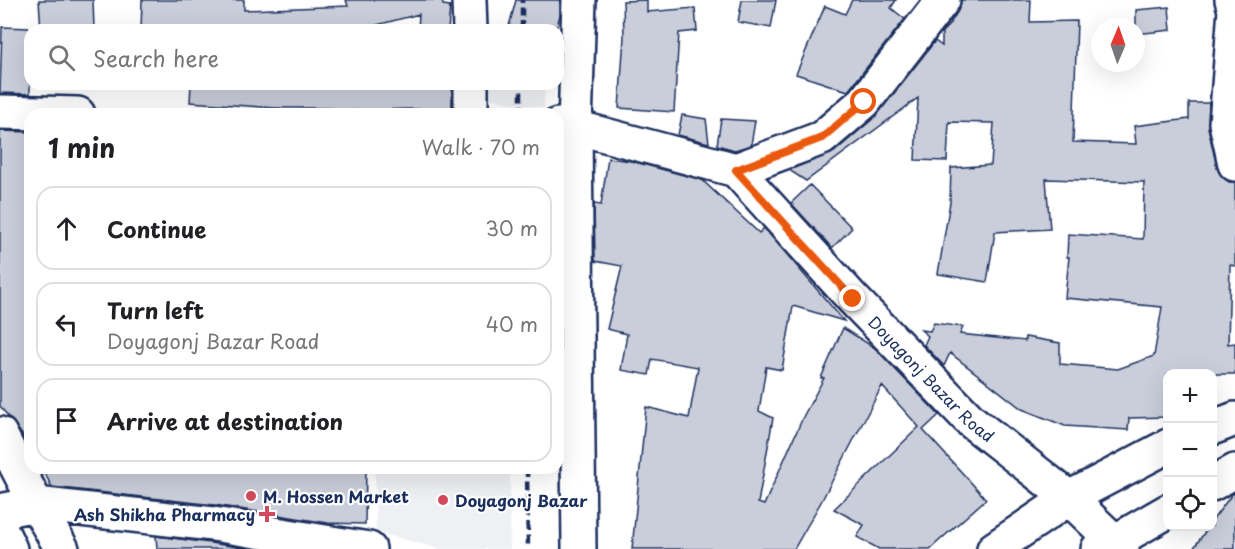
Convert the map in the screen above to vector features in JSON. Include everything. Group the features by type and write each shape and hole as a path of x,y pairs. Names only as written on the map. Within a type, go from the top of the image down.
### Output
{"street":[{"path":"469,0 470,24"},
{"path":"579,0 567,126 579,549"},
{"path":"567,126 736,170 822,138 864,102 943,0"},
{"path":"1232,0 1235,10 1226,123 1235,164"},
{"path":"471,90 471,108"},
{"path":"0,112 24,113"},
{"name":"Doyagonj Bazar Road","path":"736,170 853,299 971,421 1069,498 1112,547"},
{"path":"1217,426 1235,419"},
{"path":"0,434 62,549"},
{"path":"994,549 1069,498 1163,448"},
{"path":"1217,481 1235,471"},
{"path":"0,511 36,504 213,524 369,549"},
{"path":"1112,547 1163,514"},
{"path":"0,528 10,549"}],"shaded area":[{"path":"491,90 545,90 544,108 490,99"},
{"name":"Doyagonj Bazar","path":"375,474 510,474 510,549 440,549 376,532"}],"building":[{"path":"39,0 93,0 94,24 41,24"},
{"path":"142,0 244,0 244,10 348,6 346,0 442,0 443,5 450,6 448,24 418,24 419,14 381,24 141,24"},
{"path":"516,0 560,0 558,24 510,24"},
{"path":"647,0 647,12 695,8 697,31 679,33 674,112 619,108 624,37 623,1"},
{"path":"742,0 776,0 771,28 738,22"},
{"path":"852,0 896,0 891,8 905,19 848,91 796,74 825,6 845,14"},
{"path":"961,0 1031,0 1030,22 1077,21 1073,142 1136,144 1134,126 1189,119 1189,103 1209,103 1208,127 1217,168 1222,177 1229,182 1235,182 1235,266 1230,265 1228,344 1235,343 1235,374 1217,374 1217,369 1163,369 1163,417 1129,418 1128,430 1065,426 1022,409 950,353 944,366 924,345 928,336 921,330 930,331 934,323 963,327 960,334 1025,341 1025,337 1060,343 1060,364 1118,369 1154,356 1162,307 1065,298 1069,257 1067,257 1068,234 1143,239 1144,182 1046,179 1050,229 995,232 987,282 938,274 950,202 951,168 991,165 994,123 949,122 947,161 915,160 918,98 806,181 789,170 834,152 876,116 935,41 942,46 942,32 958,11"},
{"path":"1169,7 1171,30 1145,33 1145,18 1136,18 1136,10"},
{"path":"2,27 24,28 24,90 30,90 30,94 0,93"},
{"path":"191,90 452,90 452,108 276,108 190,102"},
{"path":"682,115 706,119 709,143 678,135"},
{"path":"721,119 755,121 751,145 735,150 717,145"},
{"path":"0,131 24,132 24,437 0,406"},
{"path":"608,158 631,161 702,180 759,233 764,228 844,321 793,306 782,370 766,367 759,411 773,418 758,503 764,505 804,415 824,378 821,378 843,328 875,348 939,415 923,430 986,499 930,549 879,549 857,537 864,525 834,509 919,427 882,386 794,549 632,549 646,407 689,418 698,367 652,359 649,375 621,370 627,334 607,329 622,266 595,261 594,204 601,205"},
{"path":"810,185 852,228 832,248 791,203"},
{"path":"45,474 366,474 365,524 328,523 215,505 52,487"},
{"path":"1235,493 1235,549 1193,549 1206,531 1217,531 1217,514"},
{"path":"156,536 210,543 250,549 157,549"}],"railway":[{"path":"522,0 522,24"},
{"path":"521,90 521,108"},
{"path":"527,474 528,549"}],"place":[{"name":"M. Hossen Market","path":"251,496"},
{"name":"Doyagonj Bazar","path":"443,500"},
{"name":"Ash Shikha Pharmacy","path":"267,514"}],"route":[{"path":"853,299 736,170 822,138 864,102"}]}
